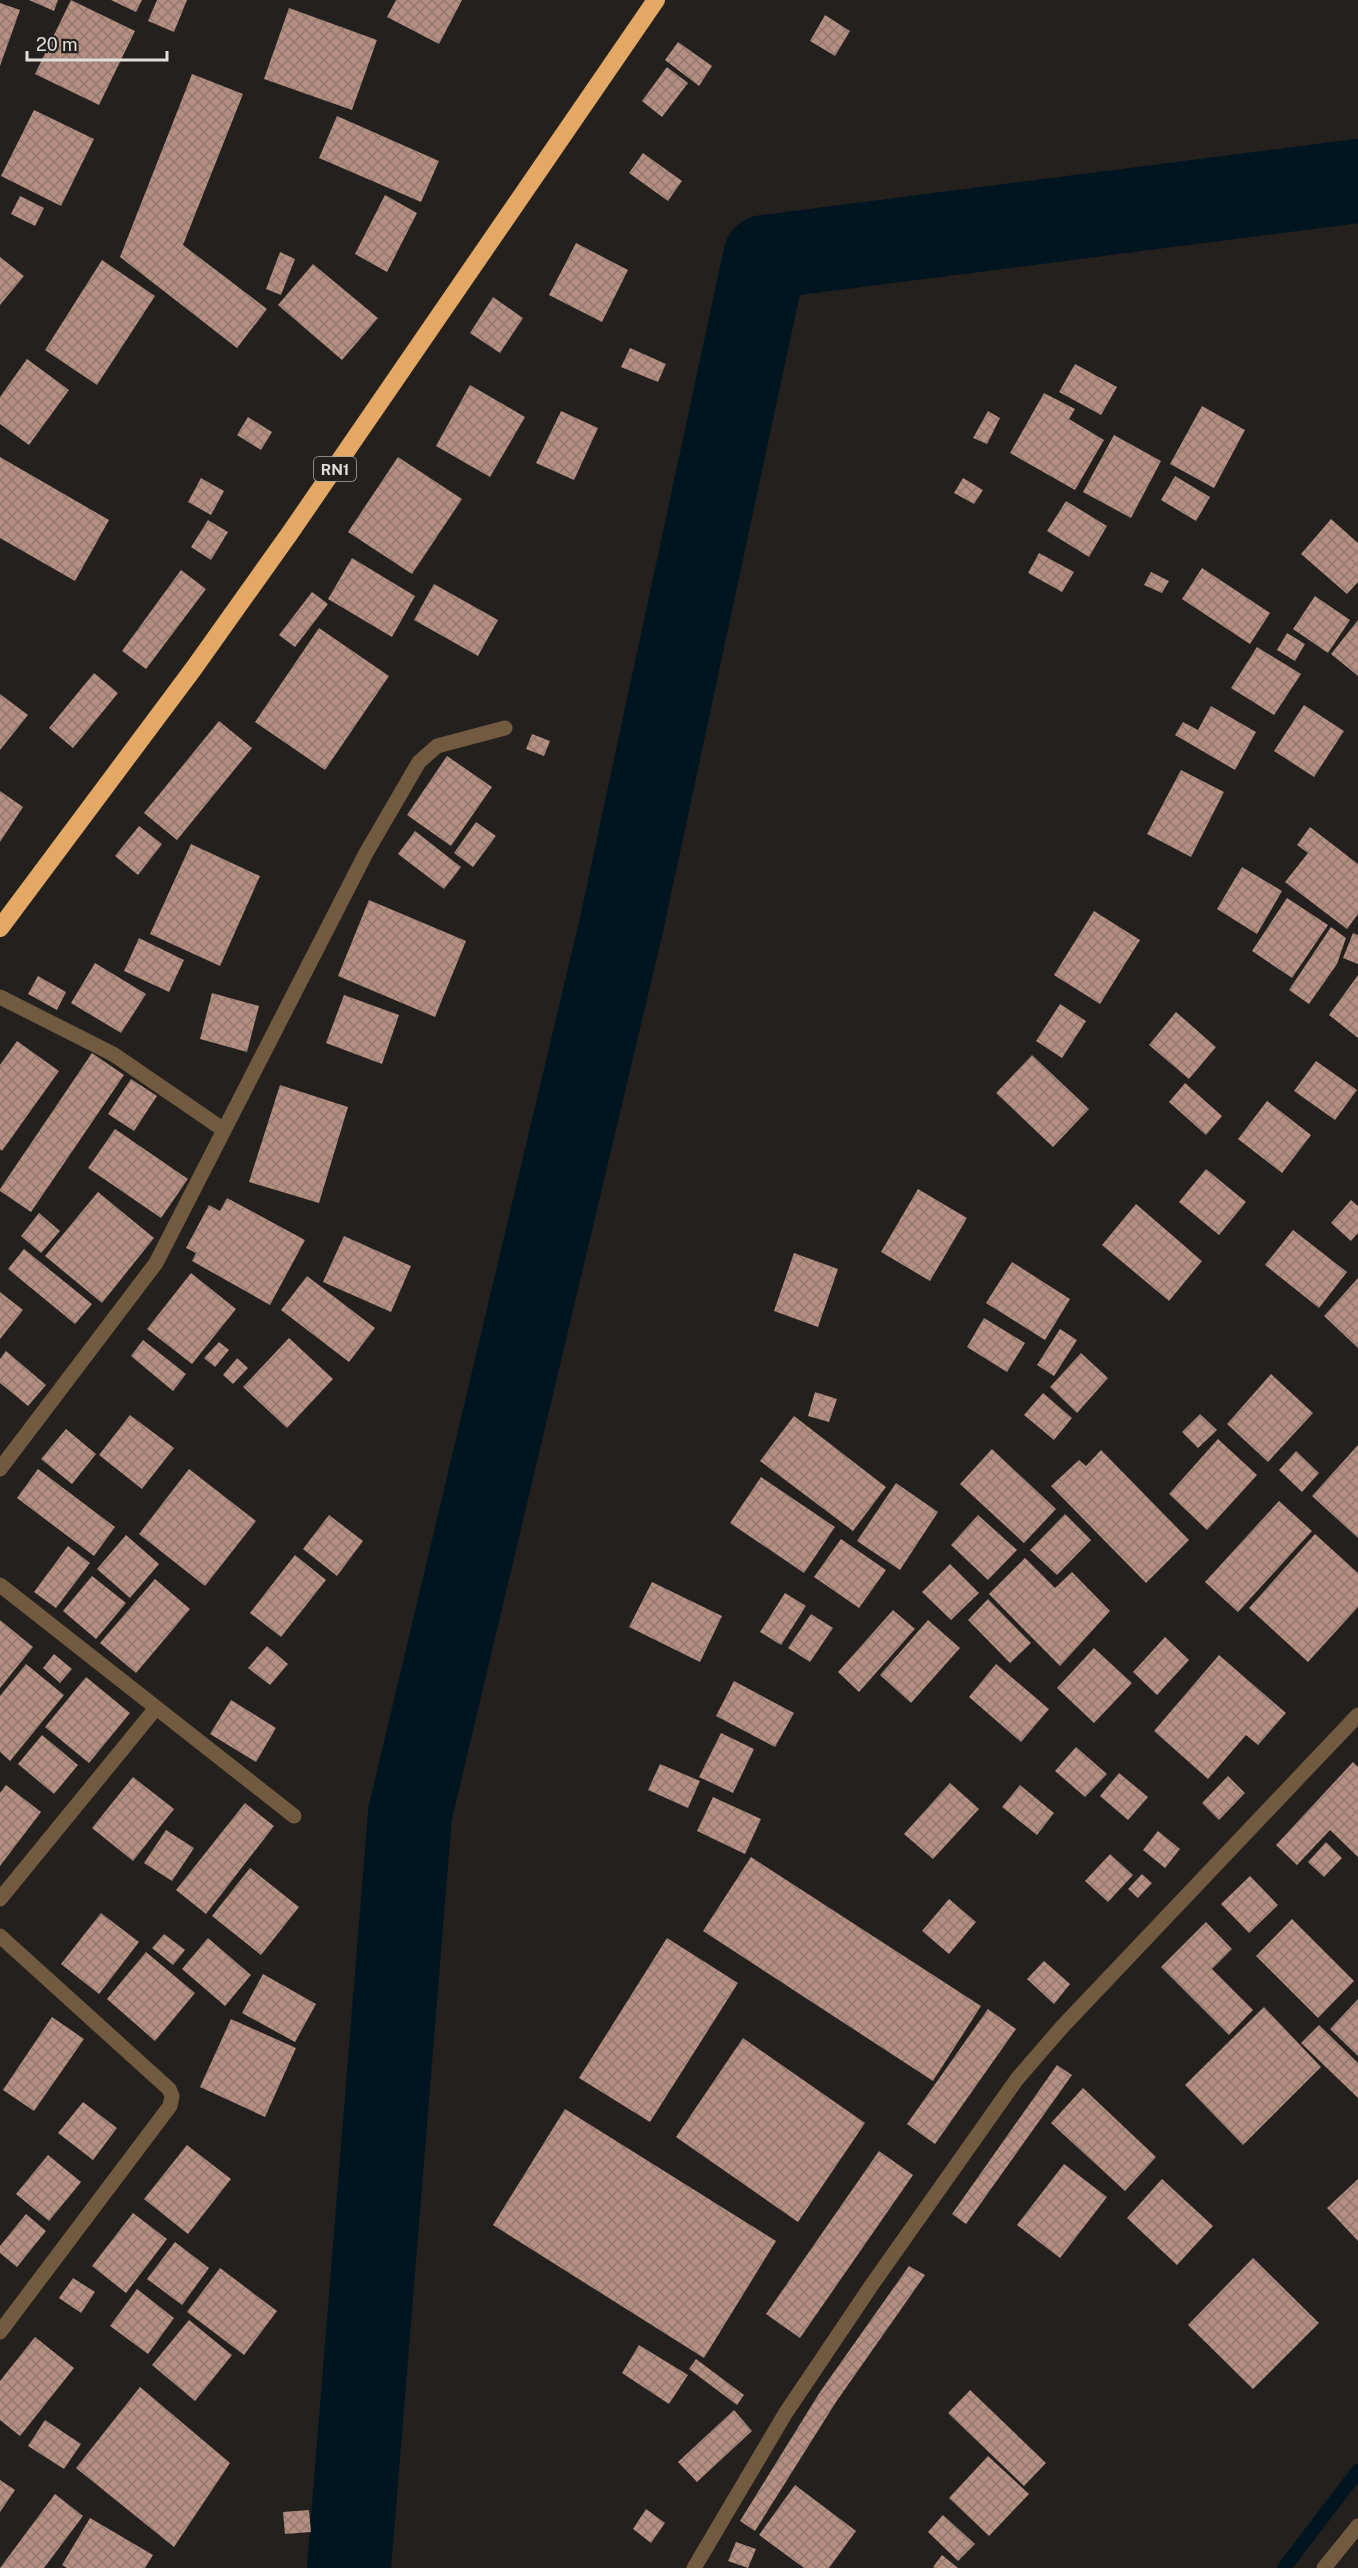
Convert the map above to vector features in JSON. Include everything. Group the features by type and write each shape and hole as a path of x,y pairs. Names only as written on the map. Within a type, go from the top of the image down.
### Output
{"highway":[{"name":"RN1","path":"0,928 194,668 290,533 656,0"}],"street":[{"path":"0,1469 156,1263 366,853 419,762 437,746 505,728"},
{"path":"0,997 113,1054 224,1130"},
{"path":"0,1585 294,1816"},
{"path":"0,1899 156,1708"},
{"path":"694,2568 785,2414 871,2286 1017,2079 1062,2027 1358,1715"},
{"path":"0,1936 169,2089 172,2096 170,2106 0,2332"},
{"path":"1324,2568 1358,2526"}],"building":[{"path":"29,0 58,0 54,11"},
{"path":"71,0 135,31 99,105 35,74"},
{"path":"111,0 142,0 136,12"},
{"path":"157,0 187,0 174,32 148,21"},
{"path":"396,0 462,0 439,44 387,17"},
{"path":"0,3 20,10 0,66"},
{"path":"289,8 377,40 352,110 264,79"},
{"path":"825,15 850,31 835,56 810,41"},
{"path":"678,42 712,66 699,86 665,60"},
{"path":"667,67 688,83 662,117 642,101"},
{"path":"192,74 243,94 183,245 267,309 237,348 120,257"},
{"path":"34,110 94,139 61,206 1,176"},
{"path":"337,116 439,161 421,202 319,158"},
{"path":"643,153 682,181 668,201 629,173"},
{"path":"385,195 417,213 387,272 355,254"},
{"path":"20,196 44,208 35,226 11,214"},
{"path":"576,243 628,270 602,322 549,295"},
{"path":"280,252 295,259 281,295 266,289"},
{"path":"0,257 24,276 0,305"},
{"path":"102,260 155,296 97,385 45,350"},
{"path":"313,264 378,318 342,360 278,305"},
{"path":"493,297 523,318 500,353 470,333"},
{"path":"630,348 666,364 658,382 621,367"},
{"path":"27,359 69,390 29,445 0,424 0,397"},
{"path":"1075,364 1117,387 1101,415 1059,392"},
{"path":"470,385 525,417 490,477 436,446"},
{"path":"1044,393 1075,409 1069,419 1104,440 1075,490 1010,453"},
{"path":"1202,406 1245,430 1214,488 1170,464"},
{"path":"561,411 598,428 574,480 536,463"},
{"path":"988,411 1000,418 987,444 973,438"},
{"path":"248,417 272,432 261,450 237,435"},
{"path":"1114,435 1161,461 1131,518 1083,492"},
{"path":"0,457 109,520 75,581 0,538"},
{"path":"398,457 462,499 412,574 348,532"},
{"path":"1175,476 1210,497 1196,521 1161,500"},
{"path":"201,478 224,491 211,515 188,502"},
{"path":"963,478 983,490 974,504 954,493"},
{"path":"1066,501 1107,526 1089,557 1047,531"},
{"path":"1331,519 1358,543 1358,582 1347,594 1301,554"},
{"path":"208,520 228,532 211,560 191,547"},
{"path":"1039,553 1074,572 1062,592 1028,573"},
{"path":"352,558 415,596 392,637 328,599"},
{"path":"1202,568 1270,613 1250,644 1182,599"},
{"path":"181,570 206,589 146,669 122,651"},
{"path":"1151,572 1169,581 1162,593 1144,585"},
{"path":"434,584 498,620 478,656 414,620"},
{"path":"312,592 328,604 295,647 279,635"},
{"path":"1315,596 1350,620 1328,653 1293,629"},
{"path":"1358,620 1358,676 1331,654"},
{"path":"319,628 389,676 325,770 255,722"},
{"path":"1287,633 1305,644 1295,661 1277,650"},
{"path":"1257,647 1301,674 1274,715 1231,688"},
{"path":"94,673 118,693 73,748 49,728"},
{"path":"0,694 28,715 0,750"},
{"path":"1304,705 1344,731 1314,777 1274,751"},
{"path":"1211,706 1256,732 1235,770 1175,735 1183,722 1198,730"},
{"path":"219,721 252,748 177,840 144,813"},
{"path":"532,734 550,741 544,756 526,749"},
{"path":"447,756 492,787 451,846 407,815"},
{"path":"1181,770 1224,792 1191,857 1147,834"},
{"path":"0,791 23,807 0,842"},
{"path":"476,822 496,836 473,867 454,853"},
{"path":"139,826 162,844 138,875 115,856"},
{"path":"1310,827 1358,864 1358,914 1347,929 1285,882 1308,853 1297,845"},
{"path":"415,831 461,867 444,889 398,854"},
{"path":"191,844 260,876 220,966 150,934"},
{"path":"1242,867 1282,891 1257,934 1217,909"},
{"path":"1287,898 1328,925 1292,978 1252,951"},
{"path":"369,900 466,941 435,1017 338,976"},
{"path":"1094,911 1140,940 1100,1004 1054,975"},
{"path":"1331,927 1346,938 1337,964 1309,1004 1289,990"},
{"path":"1353,933 1358,935 1358,964 1343,958"},
{"path":"139,938 184,960 169,992 124,971"},
{"path":"95,963 146,994 121,1033 71,1003"},
{"path":"1358,975 1358,1038 1329,1015"},
{"path":"38,976 66,992 57,1010 28,994"},
{"path":"212,993 259,1006 247,1052 200,1039"},
{"path":"344,995 399,1015 382,1064 326,1043"},
{"path":"1060,1004 1086,1021 1062,1058 1036,1041"},
{"path":"1176,1012 1216,1047 1189,1079 1149,1045"},
{"path":"17,1041 59,1071 2,1151 0,1149 0,1065"},
{"path":"92,1053 124,1075 31,1212 0,1189"},
{"path":"1032,1055 1089,1109 1053,1147 996,1093"},
{"path":"1316,1061 1357,1090 1335,1120 1294,1091"},
{"path":"131,1079 157,1096 134,1131 108,1114"},
{"path":"1185,1083 1222,1116 1206,1135 1169,1102"},
{"path":"280,1085 348,1107 319,1203 249,1182"},
{"path":"1267,1101 1311,1135 1282,1173 1238,1139"},
{"path":"115,1129 188,1179 161,1218 88,1168"},
{"path":"1206,1169 1246,1202 1219,1235 1179,1202"},
{"path":"918,1189 967,1218 930,1281 881,1252"},
{"path":"98,1192 154,1238 102,1303 45,1256"},
{"path":"227,1198 305,1240 270,1305 192,1261 196,1253 186,1248 209,1205 220,1211"},
{"path":"1351,1200 1358,1206 1358,1233 1351,1241 1331,1223"},
{"path":"1136,1204 1202,1261 1169,1301 1102,1245"},
{"path":"39,1213 60,1231 41,1253 21,1236"},
{"path":"1293,1230 1347,1272 1319,1308 1265,1265"},
{"path":"344,1236 411,1266 391,1312 323,1282"},
{"path":"24,1249 92,1304 75,1324 8,1269"},
{"path":"794,1253 838,1269 818,1327 774,1311"},
{"path":"1012,1262 1070,1299 1045,1340 986,1303"},
{"path":"191,1273 236,1309 192,1364 147,1329"},
{"path":"307,1276 375,1328 349,1362 281,1310"},
{"path":"1358,1278 1358,1348 1324,1316"},
{"path":"0,1292 23,1310 0,1339"},
{"path":"984,1318 1025,1343 1007,1372 967,1347"},
{"path":"1060,1329 1077,1340 1054,1376 1037,1365"},
{"path":"289,1338 333,1379 287,1428 243,1387"},
{"path":"143,1340 186,1374 173,1391 131,1356"},
{"path":"219,1342 229,1350 215,1367 204,1358"},
{"path":"6,1351 46,1385 28,1406 0,1383 0,1359"},
{"path":"1081,1353 1108,1378 1077,1413 1050,1387"},
{"path":"237,1358 248,1368 233,1384 223,1375"},
{"path":"1271,1374 1313,1413 1268,1462 1227,1424"},
{"path":"815,1392 837,1399 829,1422 808,1416"},
{"path":"1043,1393 1072,1418 1054,1440 1024,1415"},
{"path":"1200,1414 1217,1430 1198,1448 1182,1432"},
{"path":"130,1415 174,1448 142,1489 99,1455"},
{"path":"794,1416 886,1487 853,1531 760,1461"},
{"path":"66,1429 96,1454 72,1484 41,1459"},
{"path":"1218,1439 1257,1475 1207,1530 1169,1494"},
{"path":"1358,1445 1358,1538 1312,1496"},
{"path":"992,1449 1056,1509 1024,1543 960,1484"},
{"path":"1101,1450 1189,1540 1146,1583 1051,1486 1079,1460 1086,1466"},
{"path":"1296,1451 1319,1473 1302,1492 1279,1470"},
{"path":"38,1469 115,1527 94,1556 17,1498"},
{"path":"189,1469 256,1521 205,1586 139,1534"},
{"path":"761,1477 835,1527 804,1573 730,1523"},
{"path":"896,1483 938,1512 900,1570 857,1541"},
{"path":"1279,1501 1312,1531 1238,1612 1205,1582"},
{"path":"1065,1514 1091,1540 1057,1575 1030,1550"},
{"path":"329,1515 363,1541 337,1576 303,1549"},
{"path":"978,1515 1017,1550 988,1580 951,1545"},
{"path":"1315,1534 1358,1573 1358,1607 1308,1662 1249,1608"},
{"path":"126,1535 159,1564 130,1598 97,1569"},
{"path":"841,1539 886,1570 859,1608 814,1577"},
{"path":"68,1546 90,1563 56,1608 34,1592"},
{"path":"295,1555 326,1580 281,1637 250,1613"},
{"path":"1025,1558 1055,1588 1072,1572 1110,1611 1060,1666 989,1594"},
{"path":"950,1564 979,1593 951,1620 922,1592"},
{"path":"92,1576 126,1603 96,1639 63,1611"},
{"path":"155,1579 190,1609 136,1673 100,1643"},
{"path":"652,1582 722,1616 700,1662 629,1627"},
{"path":"785,1593 806,1606 781,1645 760,1632"},
{"path":"988,1599 1031,1643 1010,1663 968,1620"},
{"path":"893,1610 915,1629 859,1692 838,1672"},
{"path":"811,1614 833,1628 810,1662 788,1648"},
{"path":"0,1620 33,1647 0,1688"},
{"path":"928,1620 960,1648 911,1703 880,1675"},
{"path":"1165,1637 1189,1660 1157,1695 1133,1672"},
{"path":"267,1646 288,1664 270,1685 248,1668"},
{"path":"1094,1648 1132,1683 1094,1723 1057,1688"},
{"path":"54,1654 72,1669 60,1683 43,1668"},
{"path":"1219,1655 1286,1713 1258,1745 1246,1735 1208,1779 1154,1731"},
{"path":"26,1664 64,1695 10,1761 0,1752 0,1696"},
{"path":"996,1664 1049,1709 1021,1742 969,1697"},
{"path":"86,1677 130,1713 89,1763 45,1727"},
{"path":"734,1681 794,1713 775,1747 716,1716"},
{"path":"231,1700 276,1728 256,1762 210,1734"},
{"path":"721,1733 754,1749 733,1793 699,1777"},
{"path":"42,1735 78,1765 54,1794 18,1764"},
{"path":"1076,1747 1107,1774 1085,1797 1055,1771"},
{"path":"1353,1762 1358,1767 1358,1857 1330,1830 1297,1865 1276,1845"},
{"path":"660,1764 700,1781 688,1808 648,1790"},
{"path":"1119,1773 1148,1797 1128,1820 1100,1796"},
{"path":"1228,1776 1245,1793 1219,1820 1202,1803"},
{"path":"133,1777 174,1809 133,1861 92,1828"},
{"path":"950,1783 979,1809 933,1859 904,1834"},
{"path":"6,1785 41,1812 0,1866 0,1793"},
{"path":"1020,1785 1054,1813 1037,1835 1002,1807"},
{"path":"713,1797 761,1819 745,1854 697,1831"},
{"path":"245,1803 274,1826 206,1914 176,1890"},
{"path":"166,1830 194,1848 172,1881 144,1863"},
{"path":"1158,1831 1180,1849 1165,1868 1143,1850"},
{"path":"1326,1842 1342,1858 1324,1877 1308,1862"},
{"path":"1110,1854 1133,1875 1108,1902 1085,1881"},
{"path":"751,1857 981,2006 933,2081 703,1931"},
{"path":"250,1868 299,1907 261,1955 212,1916"},
{"path":"1142,1874 1152,1883 1138,1898 1128,1889"},
{"path":"1250,1876 1278,1905 1249,1933 1221,1904"},
{"path":"949,1899 976,1922 949,1954 922,1931"},
{"path":"101,1913 139,1942 99,1994 61,1964"},
{"path":"1292,1919 1354,1981 1318,2018 1256,1956"},
{"path":"1206,1922 1232,1949 1212,1969 1253,2010 1229,2035 1161,1967"},
{"path":"164,1934 185,1950 173,1965 152,1948"},
{"path":"208,1938 251,1975 225,2006 182,1969"},
{"path":"667,1938 738,1983 650,2122 579,2078"},
{"path":"146,1952 195,1993 155,2041 107,1999"},
{"path":"1044,1961 1070,1984 1054,2004 1027,1979"},
{"path":"263,1974 316,2004 295,2042 242,2013"},
{"path":"1358,1999 1358,2056 1330,2029"},
{"path":"1264,2007 1321,2067 1243,2145 1185,2085"},
{"path":"988,2009 1016,2029 935,2144 907,2124"},
{"path":"52,2017 84,2039 34,2111 3,2090"},
{"path":"231,2019 296,2048 265,2117 200,2087"},
{"path":"1319,2025 1358,2063 1358,2098 1301,2043"},
{"path":"743,2038 865,2123 798,2222 676,2137"},
{"path":"1057,2065 1072,2075 966,2224 952,2214"},
{"path":"1083,2088 1156,2157 1125,2191 1051,2123"},
{"path":"83,2102 117,2128 93,2160 58,2133"},
{"path":"565,2109 776,2241 704,2358 493,2225"},
{"path":"187,2145 231,2179 188,2234 144,2199"},
{"path":"879,2151 913,2175 800,2338 766,2314"},
{"path":"48,2155 81,2182 49,2221 16,2194"},
{"path":"1064,2164 1107,2197 1060,2258 1017,2225"},
{"path":"1162,2179 1213,2226 1177,2265 1127,2218"},
{"path":"1358,2179 1358,2241 1327,2208"},
{"path":"133,2213 167,2239 126,2293 92,2266"},
{"path":"26,2214 46,2231 17,2267 0,2253 0,2246"},
{"path":"175,2242 209,2268 182,2305 147,2279"},
{"path":"1253,2258 1319,2323 1253,2389 1188,2325"},
{"path":"909,2266 925,2275 836,2402 755,2531 740,2521 820,2392"},
{"path":"220,2268 277,2311 244,2355 187,2312"},
{"path":"73,2278 95,2292 81,2313 59,2298"},
{"path":"137,2289 174,2318 148,2354 110,2326"},
{"path":"189,2320 232,2355 195,2401 152,2365"},
{"path":"35,2337 74,2368 20,2436 0,2420 0,2381"},
{"path":"639,2345 688,2375 669,2404 622,2373"},
{"path":"696,2359 744,2395 737,2405 689,2369"},
{"path":"140,2387 230,2463 174,2547 76,2468"},
{"path":"970,2390 1046,2463 1024,2486 948,2413"},
{"path":"734,2410 752,2431 697,2482 678,2462"},
{"path":"45,2420 81,2444 64,2469 28,2446"},
{"path":"988,2456 1029,2494 989,2536 949,2498"},
{"path":"0,2480 15,2490 0,2512"},
{"path":"795,2485 856,2531 829,2568 804,2568 759,2535"},
{"path":"55,2494 83,2516 44,2568 0,2568"},
{"path":"646,2509 665,2523 651,2543 633,2529"},
{"path":"309,2510 311,2532 285,2534 283,2512"},
{"path":"943,2515 975,2544 958,2561 928,2532"},
{"path":"90,2518 153,2555 145,2568 67,2568 62,2565"},
{"path":"736,2542 756,2549 748,2568 728,2561"},
{"path":"942,2555 958,2568 933,2567"}],"waterway":[{"path":"349,2568 410,1814 621,927 765,257 1358,181"},
{"path":"1284,2568 1358,2471"}]}
